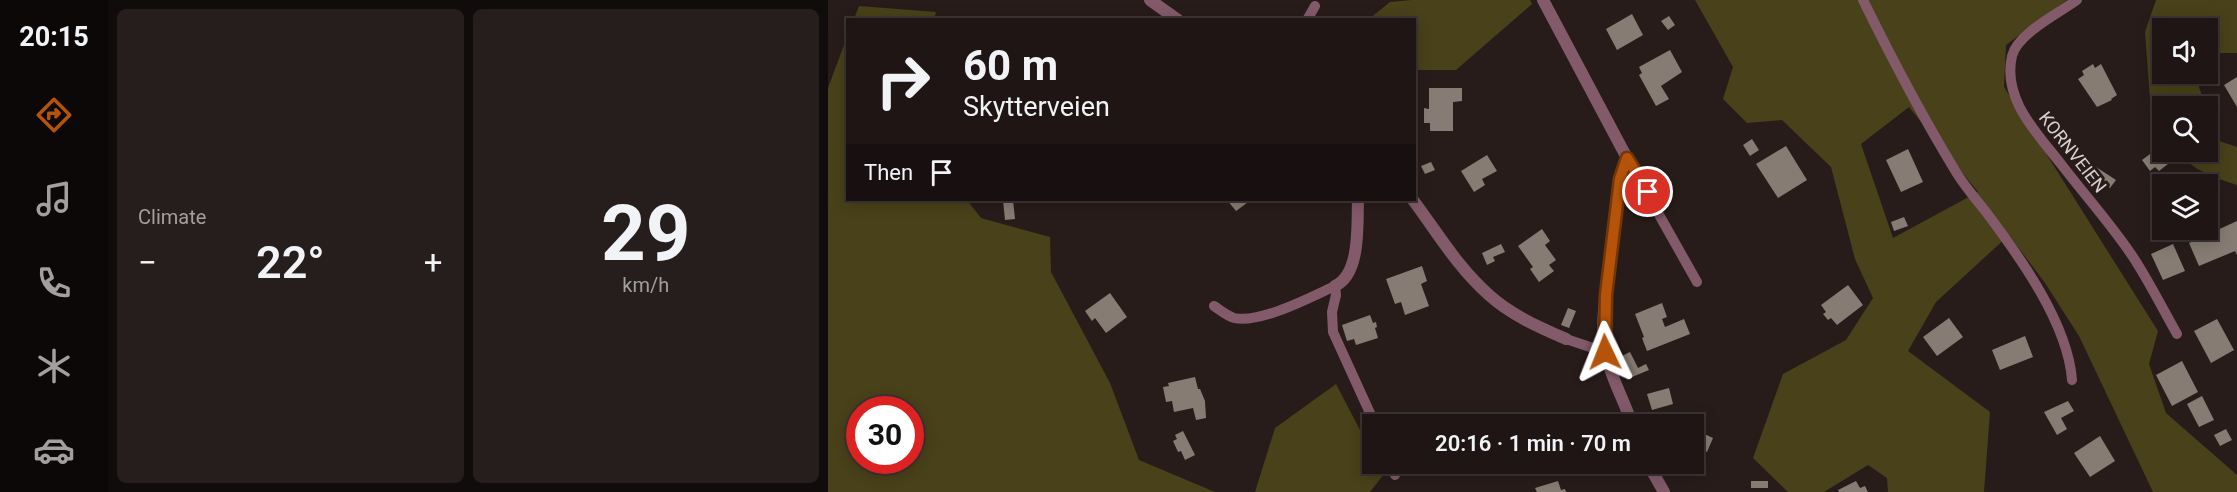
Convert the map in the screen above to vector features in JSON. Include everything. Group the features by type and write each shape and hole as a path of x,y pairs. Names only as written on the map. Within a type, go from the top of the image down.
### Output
{"street":[{"path":"1150,0 1175,18"},
{"path":"1543,0 1627,158 1620,179 1606,295 1605,352 1628,414"},
{"path":"1335,286 1341,284 1347,276 1355,259 1358,201"},
{"path":"1414,201 1454,256 1490,296 1516,315 1566,339"},
{"path":"1654,474 1664,492"}],"lane":[{"path":"1863,0 1907,87 1956,172 1969,193 2013,248 2055,321 2066,343 2072,380"},
{"name":"KORNVEIEN","path":"2077,0 2032,30 2016,48 2012,54 2010,77 2012,87 2024,115 2037,136 2132,255 2176,334"},
{"path":"1308,18 1315,6"},
{"path":"1627,158 1697,282"},
{"path":"1214,306 1232,318 1249,318 1277,311 1335,286 1336,295 1332,312 1334,332 1371,414"},
{"path":"1566,339 1605,352"}],"shaded area":[{"path":"1530,0 1532,4 1456,70 1416,70 1416,18 1370,18 1390,2"},
{"path":"1695,0 2067,0 2006,45 2004,87 2158,331 2149,364 2166,413 2237,475 2237,492 2153,492 2079,336 2045,283 2009,235 1936,302 1908,351 1990,412 1984,492 1888,492 1887,478 1868,465 1824,492 1788,492 1753,458 1783,374 1846,340 1873,298 1855,259 1831,167 1782,120 1747,123 1723,99 1733,67","holes":["1909,107 1978,192 1893,238 1861,144"]},
{"path":"2156,0 2237,0 2237,53 2218,54 2218,18 2152,18 2152,84 2198,84 2202,96 2152,96 2152,103 2145,32"},
{"path":"859,6 936,12 934,18 854,18"},
{"path":"846,40 846,201 968,201 981,218 1050,237 1051,272 1110,383 1139,460 1215,492 828,492 828,88"},
{"path":"2218,138 2219,141 2237,147 2237,185 2218,178 2218,174 2209,174 2189,162 2218,162"},
{"path":"1336,384 1362,434 1362,474 1384,474 1370,492 1255,492 1275,428"}],"building":[{"path":"1632,14 1643,35 1617,50 1606,29"},
{"path":"1669,16 1675,25 1668,30 1661,21"},
{"path":"1670,50 1682,72 1661,86 1669,99 1656,106 1639,75 1642,73 1639,67"},
{"path":"2093,64 2095,68 2101,64 2117,95 2097,107 2078,79 2084,75 2082,71"},
{"path":"2237,77 2237,107 2224,85"},
{"path":"1429,88 1462,88 1462,101 1453,102 1453,131 1430,131 1430,123 1424,123 1424,108 1429,109"},
{"path":"1752,139 1759,150 1750,156 1743,145"},
{"path":"1786,146 1807,180 1778,198 1756,164"},
{"path":"1908,149 1923,182 1901,192 1886,160"},
{"path":"2152,152 2152,162 2167,162 2168,164 2159,171 2155,167 2150,171 2142,160"},
{"path":"1487,155 1497,171 1482,179 1485,185 1474,192 1461,171"},
{"path":"1431,162 1435,170 1425,174 1421,166"},
{"path":"2096,167 2116,180 2110,188 2091,175"},
{"path":"1003,201 1013,201 1015,219 1005,220"},
{"path":"1228,201 1250,201 1236,211"},
{"path":"1904,217 1908,226 1894,231 1891,222"},
{"path":"2237,221 2237,255 2235,251 2199,266 2189,243 2196,240 2218,240 2218,230"},
{"path":"1542,229 1550,241 1545,245 1556,260 1549,265 1554,271 1539,282 1530,269 1533,267 1518,246"},
{"path":"1501,244 1505,252 1493,257 1495,261 1487,265 1482,253"},
{"path":"2173,244 2185,271 2163,280 2151,254"},
{"path":"1422,266 1427,281 1421,284 1429,306 1405,315 1401,302 1395,304 1386,279"},
{"path":"1848,285 1863,305 1837,325 1823,314 1826,312 1821,305"},
{"path":"1110,293 1127,317 1106,333 1095,318 1092,321 1085,311"},
{"path":"1662,303 1667,317 1662,319 1665,327 1684,319 1690,334 1647,351 1635,314"},
{"path":"1568,308 1576,311 1569,328 1561,325"},
{"path":"1370,315 1373,323 1376,322 1378,338 1356,345 1354,339 1347,341 1342,325"},
{"path":"1949,318 1963,337 1937,356 1923,337"},
{"path":"2217,319 2234,350 2211,363 2194,331"},
{"path":"2025,336 2033,357 2000,370 1992,350"},
{"path":"1630,352 1638,368 1646,364 1649,370 1632,377 1622,356"},
{"path":"2182,361 2198,392 2172,406 2156,375"},
{"path":"1195,377 1198,389 1205,401 1206,418 1196,420 1193,408 1174,412 1172,401 1166,402 1163,387 1169,386 1168,383"},
{"path":"1669,388 1673,404 1652,410 1647,394"},
{"path":"2202,396 2214,420 2199,427 2187,404"},
{"path":"2068,401 2074,411 2061,418 2067,429 2057,435 2044,412"},
{"path":"2226,429 2232,440 2220,446 2214,435"},
{"path":"1183,431 1195,455 1185,460 1173,441 1177,439 1175,435"},
{"path":"1704,434 1713,438 1707,452 1704,451"},
{"path":"2100,436 2115,461 2090,477 2074,453"},
{"path":"1558,481 1561,490 1565,489 1566,492 1537,492 1535,488"},
{"path":"1751,481 1768,481 1768,488 1751,488"},
{"path":"1856,481 1860,488 1865,486 1868,492 1839,492 1838,490"}],"route":[{"path":"1605,352 1606,295 1620,179 1627,158 1648,192"}]}
